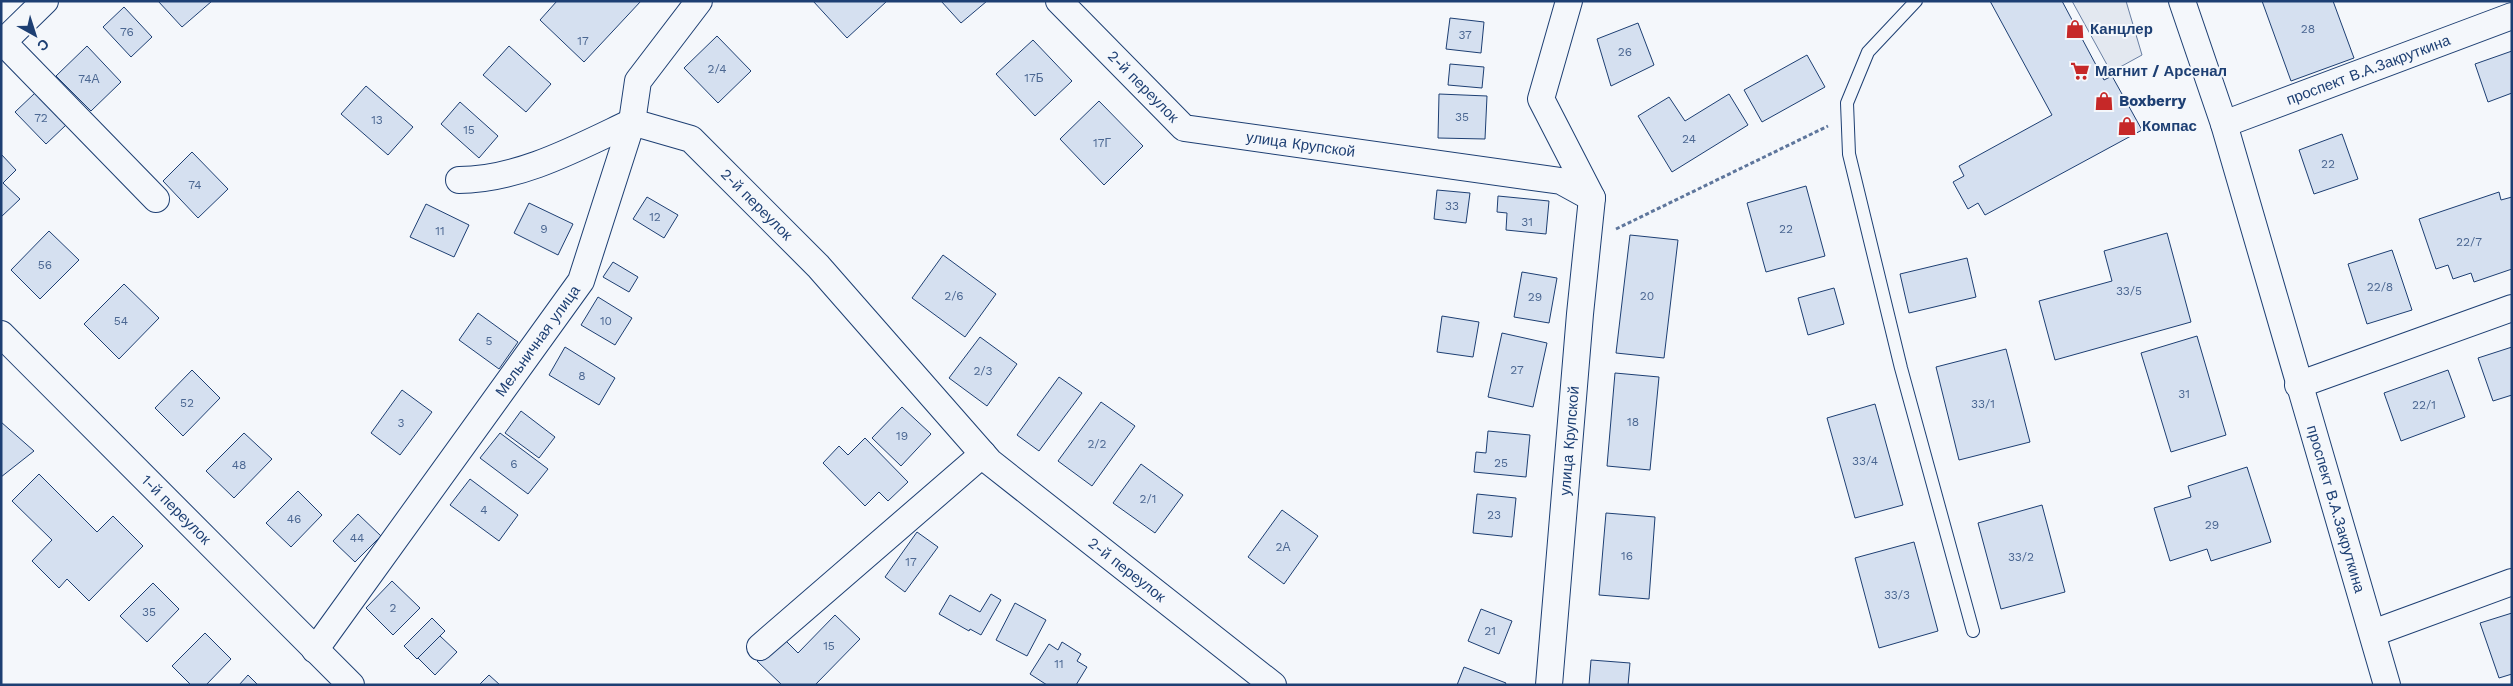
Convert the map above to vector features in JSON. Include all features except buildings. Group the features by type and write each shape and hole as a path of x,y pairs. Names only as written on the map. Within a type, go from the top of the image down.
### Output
{"street":[{"path":"45,1 2,43 156,199"},
{"name":"Мельничная улица","path":"315,650 581,280 632,122 638,81 699,1"},
{"name":"2-й переулок","path":"1060,1 1184,128"},
{"path":"1569,1 1541,99 1592,198"},
{"name":"проспект В.А.Закруткина","path":"2182,1 2224,124 2298,385 2387,685"},
{"name":"проспект В.А.Закруткина","path":"2224,124 2512,16"},
{"path":"459,180 477,180 549,161 632,122"},
{"name":"2-й переулок","path":"632,122 691,139 818,266 983,454 1272,685"},
{"name":"улица Крупской","path":"1184,128 1561,181 1592,198 1549,685"},
{"path":"2298,385 2512,308"},
{"name":"1-й переулок","path":"1,334 350,685"},
{"path":"760,647 983,454"},
{"path":"2373,633 2512,582"}],"lane":[{"path":"1916,1 1868,52 1847,103 1849,154 1899,358 1974,631"}],"path":[{"path":"1588,235 1620,228 1847,117"}],"shaded area":[{"path":"2072,1 2126,1 2142,55 2111,72"}],"place":[{"name":"Канцлер","path":"2075,29"},
{"name":"Магнит / Арсенал","path":"2080,71"},
{"name":"Boxberry","path":"2104,101"},
{"name":"Компас","path":"2127,126"}]}
